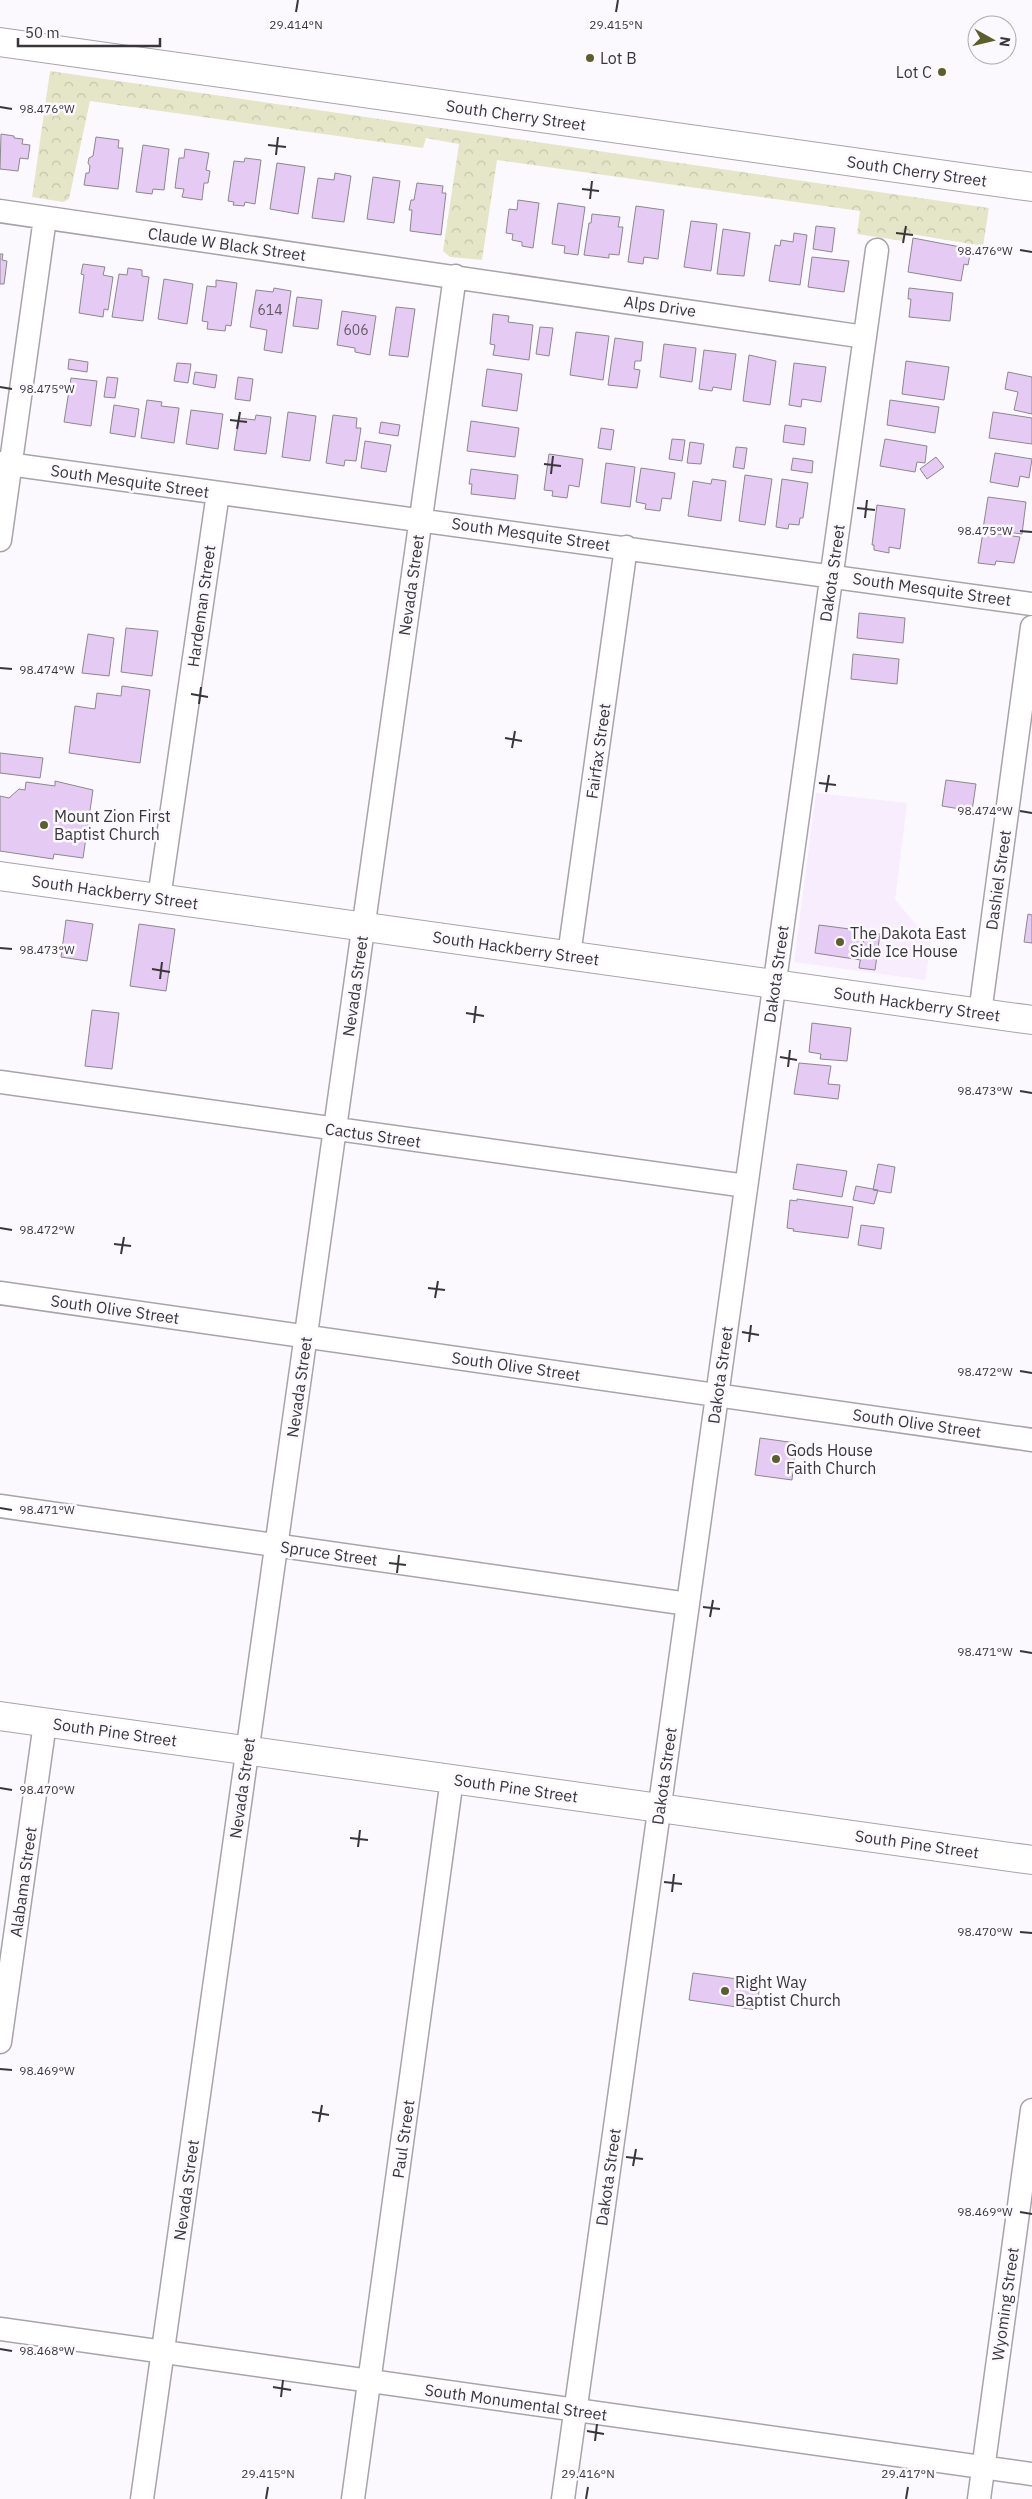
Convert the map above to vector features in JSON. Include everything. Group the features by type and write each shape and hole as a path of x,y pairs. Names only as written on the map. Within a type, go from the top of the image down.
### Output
{"street":[{"name":"South Cherry Street","path":"0,42 1032,187"},
{"name":"Claude W Black Street","path":"0,211 455,276"},
{"path":"0,540 5,463 45,218"},
{"name":"Dakota Street","path":"563,2499 877,250"},
{"name":"Alps Drive","path":"455,276 865,337"},
{"name":"Nevada Street","path":"142,2499 455,276"},
{"name":"South Mesquite Street","path":"5,463 832,574 1032,604"},
{"name":"Hardeman Street","path":"159,898 218,493"},
{"name":"Fairfax Street","path":"569,955 626,547"},
{"name":"Dashiel Street","path":"980,1013 1032,627"},
{"name":"South Hackberry Street","path":"0,876 1032,1020"},
{"name":"Cactus Street","path":"0,1082 746,1186"},
{"name":"South Olive Street","path":"0,1293 1032,1440"},
{"name":"Spruce Street","path":"0,1506 688,1604"},
{"name":"South Pine Street","path":"0,1716 1032,1860"},
{"name":"Alabama Street","path":"0,2042 45,1723"},
{"name":"Paul Street","path":"353,2499 452,1779"},
{"name":"Wyoming Street","path":"979,2499 1024,2218 1032,2110"},
{"name":"South Monumental Street","path":"0,2329 1032,2474"}],"shaded area":[{"path":"816,793 907,803 895,900 931,942 925,980 794,962"}],"green space":[{"path":"50,71 989,208 983,246 905,233 903,241 857,234 860,211 497,160 482,260 450,257 443,251 459,144 426,138 423,148 90,101 69,199 63,202 32,197"}],"building":[{"path":"1,134 23,139 22,144 30,145 28,159 20,158 18,171 0,169"},
{"path":"96,137 119,140 118,148 123,148 118,189 84,185 86,173 89,173 90,166 88,163 89,158 93,156"},
{"path":"143,145 169,149 164,190 153,189 152,194 136,192"},
{"path":"185,149 209,153 206,170 210,171 208,183 204,183 202,200 182,197 184,189 175,188 179,158 184,158"},
{"path":"245,158 261,160 255,204 245,202 244,206 233,205 234,202 228,201 234,161 244,162"},
{"path":"277,163 305,167 298,214 270,209"},
{"path":"335,173 351,176 344,222 312,218 318,178 334,180"},
{"path":"373,177 400,181 394,223 367,219"},
{"path":"417,183 443,186 442,193 446,193 441,235 410,231 412,210 409,210 411,200 414,200"},
{"path":"518,200 539,203 533,248 522,246 522,242 512,240 513,234 506,233 509,209 517,210"},
{"path":"558,203 585,207 578,255 564,253 565,246 552,244"},
{"path":"636,206 664,210 658,259 644,257 643,264 628,262"},
{"path":"592,214 620,217 618,227 623,227 619,255 609,254 609,258 584,255"},
{"path":"691,221 717,224 711,271 684,267"},
{"path":"816,226 835,228 832,252 813,249"},
{"path":"723,229 750,233 744,276 717,274"},
{"path":"794,233 807,235 800,285 769,281 775,245 780,246 781,240 793,242"},
{"path":"913,238 971,249 968,265 964,264 961,281 908,272"},
{"path":"0,254 3,254 2,260 7,261 4,284 0,284"},
{"path":"812,257 849,261 844,292 808,287"},
{"path":"83,264 105,267 103,275 113,277 108,310 104,309 103,317 79,313 84,275 81,274"},
{"path":"128,268 142,270 142,276 149,277 143,321 112,317 119,274 127,275"},
{"path":"164,279 193,284 187,324 158,319"},
{"path":"216,280 237,283 231,326 226,325 225,331 207,329 208,322 202,321 207,286 216,287"},
{"path":"274,288 291,291 282,353 264,350 267,330 250,327 256,290 273,292"},
{"path":"909,288 953,293 950,321 909,317 911,299 908,299"},
{"path":"297,297 322,300 318,329 293,326"},
{"path":"396,307 415,309 408,357 389,355"},
{"path":"342,311 376,316 370,355 355,352 355,348 337,345"},
{"path":"493,314 509,316 508,322 533,325 529,360 493,355 495,345 490,344"},
{"path":"540,327 553,328 549,356 536,354"},
{"path":"576,332 609,336 603,380 570,375"},
{"path":"615,338 643,342 641,361 635,361 634,369 640,370 637,388 608,385"},
{"path":"664,344 696,348 692,382 660,377"},
{"path":"704,350 736,354 731,390 713,387 712,391 699,389"},
{"path":"749,355 776,361 770,405 743,401"},
{"path":"69,359 88,362 87,372 68,369"},
{"path":"906,361 949,367 944,400 902,394"},
{"path":"177,363 191,364 188,383 174,381"},
{"path":"794,363 826,367 821,402 802,399 801,407 789,405"},
{"path":"487,369 522,374 517,411 482,406"},
{"path":"195,372 217,375 215,388 193,384"},
{"path":"1008,372 1032,377 1032,414 1014,410 1018,392 1005,389"},
{"path":"107,377 118,378 115,398 104,397"},
{"path":"238,377 253,379 250,401 235,399"},
{"path":"71,378 97,381 91,426 64,422"},
{"path":"147,400 162,402 161,406 179,408 174,443 141,438"},
{"path":"890,400 939,407 935,433 887,425"},
{"path":"114,405 139,409 135,437 110,433"},
{"path":"191,410 223,414 218,449 186,444"},
{"path":"288,412 316,416 310,461 282,457"},
{"path":"993,412 1032,418 1032,444 989,438"},
{"path":"256,415 271,417 266,454 234,450 239,418 255,420"},
{"path":"333,415 357,418 356,428 361,428 356,461 345,460 344,466 326,463"},
{"path":"471,421 519,428 515,457 467,451"},
{"path":"381,422 400,425 398,436 379,433"},
{"path":"785,425 806,428 804,445 783,442"},
{"path":"601,428 614,430 611,450 598,448"},
{"path":"672,439 685,440 682,461 669,459"},
{"path":"885,439 927,446 925,463 917,462 915,472 880,466"},
{"path":"365,441 391,445 386,472 361,468"},
{"path":"690,442 704,444 701,464 687,463"},
{"path":"736,447 747,448 744,469 733,467"},
{"path":"995,453 1032,459 1029,478 1020,476 1018,487 990,482"},
{"path":"549,454 583,459 579,487 569,485 567,498 552,496 553,491 544,490"},
{"path":"936,457 944,467 927,479 920,469"},
{"path":"793,458 813,461 812,473 791,470"},
{"path":"606,463 635,467 630,507 601,503"},
{"path":"641,468 675,473 671,499 662,498 660,511 645,509 646,504 636,502"},
{"path":"471,469 518,475 515,499 471,494 472,484 469,484"},
{"path":"745,475 772,479 765,525 739,521"},
{"path":"712,479 726,481 721,521 688,516 693,481 711,484"},
{"path":"782,479 808,483 803,518 800,518 799,525 789,524 788,529 776,527"},
{"path":"988,497 1026,502 1022,534 983,529"},
{"path":"877,505 905,509 900,549 889,547 889,553 874,550 874,545 872,545"},
{"path":"983,532 1020,537 1014,563 996,561 995,565 978,563"},
{"path":"859,613 905,618 903,643 857,638"},
{"path":"126,628 158,631 152,676 121,672"},
{"path":"88,634 114,638 109,676 82,673"},
{"path":"853,654 899,659 897,684 851,679"},
{"path":"122,686 150,690 140,763 69,753 75,706 95,709 97,693 121,696"},
{"path":"0,753 43,758 40,778 0,773"},
{"path":"946,780 976,784 972,811 942,806"},
{"name":"Mount Zion First Baptist Church","path":"55,781 93,790 83,858 54,854 53,859 0,851 0,796 9,798 19,789 25,790 26,782 55,786"},
{"path":"1028,914 1032,915 1032,943 1024,942"},
{"path":"66,920 93,924 87,961 61,957"},
{"path":"139,924 175,929 166,991 130,986"},
{"name":"The Dakota East Side Ice House","path":"819,925 865,931 861,960 815,953"},
{"path":"865,931 880,934 875,970 859,968"},
{"path":"92,1010 119,1013 112,1069 85,1066"},
{"path":"812,1023 851,1028 847,1061 820,1059 821,1054 809,1052"},
{"path":"799,1063 831,1066 828,1084 840,1085 838,1099 794,1094"},
{"path":"797,1164 847,1171 842,1197 793,1189"},
{"path":"878,1164 895,1167 891,1193 873,1190"},
{"path":"856,1186 878,1190 874,1204 853,1200"},
{"path":"797,1199 853,1207 848,1238 793,1231 794,1229 787,1228 790,1200 797,1201"},
{"path":"861,1225 884,1228 881,1249 858,1245"},
{"name":"Gods House Faith Church","path":"760,1438 796,1443 792,1480 755,1475"},
{"name":"Right Way Baptist Church","path":"693,1973 760,1982 757,2010 689,2000"}],"place":[{"name":"Lot B","path":"590,58"},
{"name":"Lot C","path":"942,72"},
{"name":"Mount Zion First Baptist Church","path":"44,825"},
{"name":"The Dakota East Side Ice House","path":"840,942"},
{"name":"Gods House Faith Church","path":"776,1459"},
{"name":"Right Way Baptist Church","path":"725,1991"}]}
